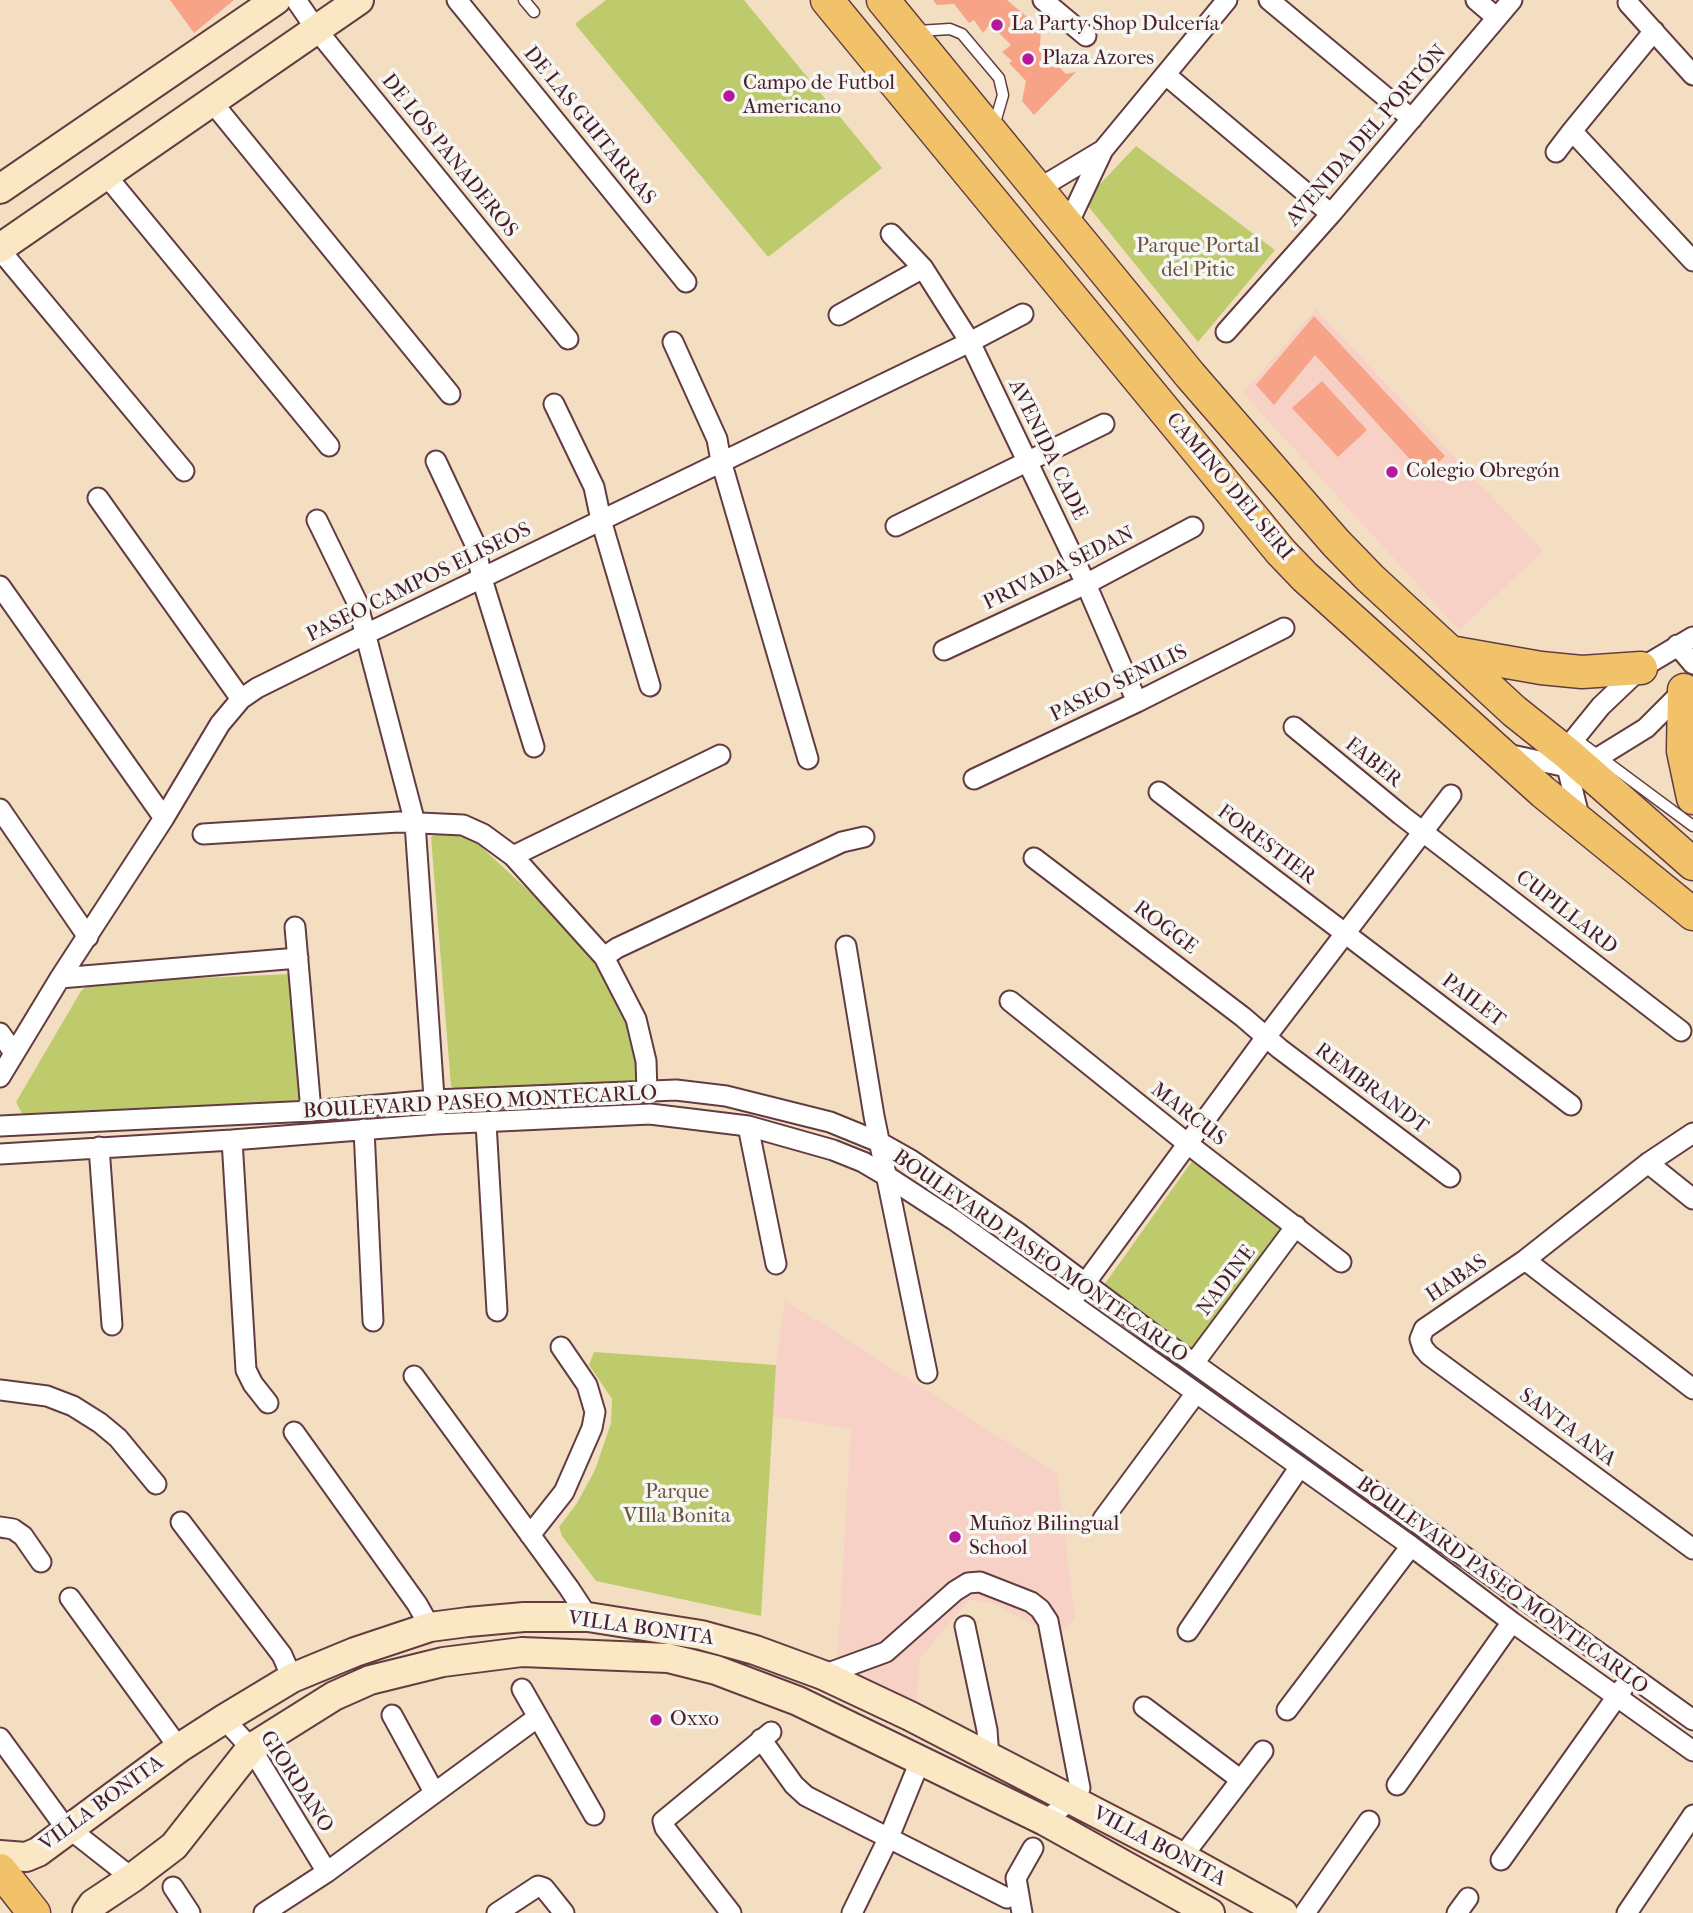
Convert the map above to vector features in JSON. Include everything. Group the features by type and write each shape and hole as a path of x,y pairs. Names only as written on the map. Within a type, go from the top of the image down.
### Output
{"main road":[{"name":"CAMINO DEL SERI","path":"827,0 1273,543 1305,577 1581,825 1693,914"},
{"name":"CAMINO DEL SERI","path":"897,11 992,134 1190,375 1304,508 1370,578 1450,652 1576,752 1693,864"},
{"path":"1450,652 1541,668 1582,672 1641,668"},
{"path":"1690,677 1683,751 1693,798"},
{"path":"0,1870 34,1913"}],"street":[{"path":"0,189 276,0"},
{"name":"DE LOS PANADEROS","path":"296,0 316,29 568,339"},
{"path":"184,471 0,249 359,0"},
{"name":"DE LAS GUITARRAS","path":"457,0 686,282"},
{"path":"1043,0 1086,36"},
{"path":"1068,224 1103,150 1227,0"},
{"path":"1269,0 1412,119"},
{"path":"1476,0 1497,18"},
{"name":"AVENIDA DEL PORTÓN","path":"1226,331 1331,214 1513,0"},
{"path":"1628,3 1693,75"},
{"path":"1556,152 1654,31"},
{"path":"1166,75 1331,214"},
{"path":"212,102 450,394"},
{"path":"1572,131 1693,261"},
{"path":"1038,189 1103,150"},
{"path":"105,174 328,446"},
{"name":"AVENIDA CADE","path":"891,234 923,268 970,342 1086,584 1137,702"},
{"path":"839,315 923,268"},
{"name":"PASEO CAMPOS ELISEOS","path":"0,1077 60,978 164,818 220,724 241,699 257,688 366,634 1023,314"},
{"path":"673,342 717,439 720,461 808,759"},
{"path":"554,404 589,473 650,686"},
{"path":"896,526 1104,424"},
{"path":"436,461 475,544 482,579 534,747"},
{"path":"98,498 241,699"},
{"path":"317,520 357,602 415,823 436,1124"},
{"name":"PRIVADA SEDAN","path":"944,650 1086,584 1193,527"},
{"path":"0,586 164,818"},
{"name":"PASEO SENILIS","path":"974,779 1137,702 1284,628"},
{"path":"1499,752 1576,752 1646,728 1690,677 1685,641 1641,668 1601,706 1576,752 1581,825"},
{"name":"FABER","path":"1294,727 1423,832"},
{"path":"513,856 720,755"},
{"name":"FORESTIER","path":"1159,792 1346,934"},
{"path":"1071,1302 1087,1284 1266,1037 1451,794"},
{"path":"0,809 88,937"},
{"path":"202,834 415,823 463,825 482,834 513,856 604,957 636,1019 646,1061 648,1091"},
{"name":"CUPILLARD","path":"1423,832 1681,1031"},
{"path":"604,957 617,948 842,842 864,837"},
{"name":"ROGGE","path":"1034,858 1266,1037"},
{"path":"295,927 311,1111"},
{"name":"PAILET","path":"1346,934 1571,1105"},
{"path":"846,946 885,1175 927,1373"},
{"path":"60,978 298,958"},
{"name":"MARCUS","path":"1010,1001 1341,1262"},
{"path":"0,1033 14,1053"},
{"name":"REMBRANDT","path":"1266,1037 1450,1177"},
{"path":"0,1126 311,1111 434,1100 676,1090 726,1096 830,1122 879,1142 912,1160 1017,1232 1194,1363 1693,1720"},
{"name":"BOULEVARD PASEO MONTECARLO","path":"0,1154 436,1124 650,1115 748,1126 833,1150 863,1162 885,1175 1071,1302 1193,1398 1408,1550 1613,1702 1693,1751"},
{"path":"486,1123 497,1311"},
{"path":"748,1126 776,1264"},
{"path":"364,1129 373,1321"},
{"name":"HABAS","path":"1420,1339 1424,1329 1525,1260 1648,1163 1693,1133"},
{"path":"232,1140 246,1370 268,1403"},
{"path":"99,1147 112,1325"},
{"path":"1648,1163 1693,1199"},
{"name":"NADINE","path":"1194,1363 1296,1226"},
{"path":"1525,1260 1693,1389"},
{"name":"SANTA ANA","path":"1420,1339 1429,1355 1693,1549"},
{"path":"530,1535 564,1492 592,1428 595,1412 587,1385 561,1348"},
{"path":"414,1376 588,1617"},
{"path":"0,1390 47,1396 74,1406 118,1438 156,1484"},
{"path":"1103,1519 1193,1398"},
{"path":"294,1432 424,1615"},
{"path":"1188,1631 1296,1472"},
{"path":"181,1522 287,1666"},
{"path":"0,1527 13,1529 23,1536 41,1562"},
{"path":"1287,1710 1408,1550"},
{"path":"823,1675 886,1652 955,1591 968,1583 980,1582 1031,1602 1048,1621 1080,1788 1078,1794 1045,1821"},
{"path":"70,1598 173,1739"},
{"name":"VILLA BONITA","path":"0,1855 26,1857 70,1830 173,1739 224,1719 287,1666 355,1652 424,1615 588,1617 701,1635 755,1650 823,1675 910,1716 1070,1800 1189,1848 1283,1913"},
{"path":"522,1652 524,1617"},
{"path":"965,1626 989,1758"},
{"path":"1397,1785 1510,1626"},
{"name":"VILLA BONITA","path":"87,1913 93,1904 174,1846 251,1748 334,1696 370,1680 443,1661 522,1652 668,1658 716,1670 798,1702 1045,1821 1210,1913"},
{"path":"1501,1860 1632,1676"},
{"path":"522,1689 594,1815"},
{"path":"1144,1707 1241,1780"},
{"path":"392,1715 434,1792"},
{"path":"264,1913 327,1872 537,1717"},
{"name":"GIORDANO","path":"224,1719 251,1748 327,1872"},
{"path":"731,1913 665,1828 663,1821 766,1735 794,1785 806,1796 889,1837 1002,1905 1033,1848"},
{"path":"0,1738 50,1810 70,1830 132,1878"},
{"path":"1189,1848 1263,1751"},
{"path":"852,1913 889,1837 920,1761"},
{"path":"1628,1913 1693,1815"},
{"path":"1308,1908 1369,1821"},
{"path":"1016,1878 1022,1913"},
{"path":"173,1886 190,1913"},
{"path":"497,1913 538,1886 544,1888 564,1913"}],"lane":[{"path":"524,0 534,12"},
{"path":"1576,752 1693,826"}],"shaded area":[{"name":"Colegio Obregón","path":"1316,309 1543,551 1459,630 1243,393"},
{"name":"Muñoz Bilingual School","path":"785,1300 1057,1474 1075,1618 1057,1636 992,1603 969,1600 920,1658 916,1708 837,1667 851,1429 769,1416"}],"green space":[{"name":"Campo de Futbol Americano","path":"606,0 744,0 882,168 768,257 575,24"},
{"name":"Parque Portal del Pitic","path":"1136,146 1275,250 1198,342 1084,201"},
{"path":"442,829 476,842 575,934 629,1017 643,1071 632,1086 463,1094 451,1086 431,837"},
{"path":"290,974 308,1099 298,1107 24,1117 16,1102 81,991 90,983"},
{"path":"1195,1157 1282,1226 1194,1351 1104,1285"},
{"name":"Parque VIlla Bonita","path":"594,1352 776,1365 761,1616 596,1581 562,1536 559,1527 577,1503 595,1470 611,1423 612,1399 589,1365"}],"building":[{"path":"170,0 234,0 194,33"},
{"name":"Plaza Azores","path":"933,0 1007,0 1041,29 1040,45 1044,56 1053,66 1056,64 1066,74 1076,72 1034,115 1022,101 1026,81 1002,52 1011,45 990,24 983,33 974,20 969,23 954,4 937,5"},
{"path":"1314,316 1445,456 1425,476 1315,355 1274,405 1256,385"},
{"path":"1322,381 1367,430 1338,457 1292,408"}],"place":[{"name":"La Party Shop Dulcería","path":"997,25"},
{"name":"Plaza Azores","path":"1028,59"},
{"name":"Campo de Futbol Americano","path":"729,96"},
{"name":"Colegio Obregón","path":"1392,472"},
{"name":"Muñoz Bilingual School","path":"955,1537"},
{"name":"Oxxo","path":"656,1720"}]}
